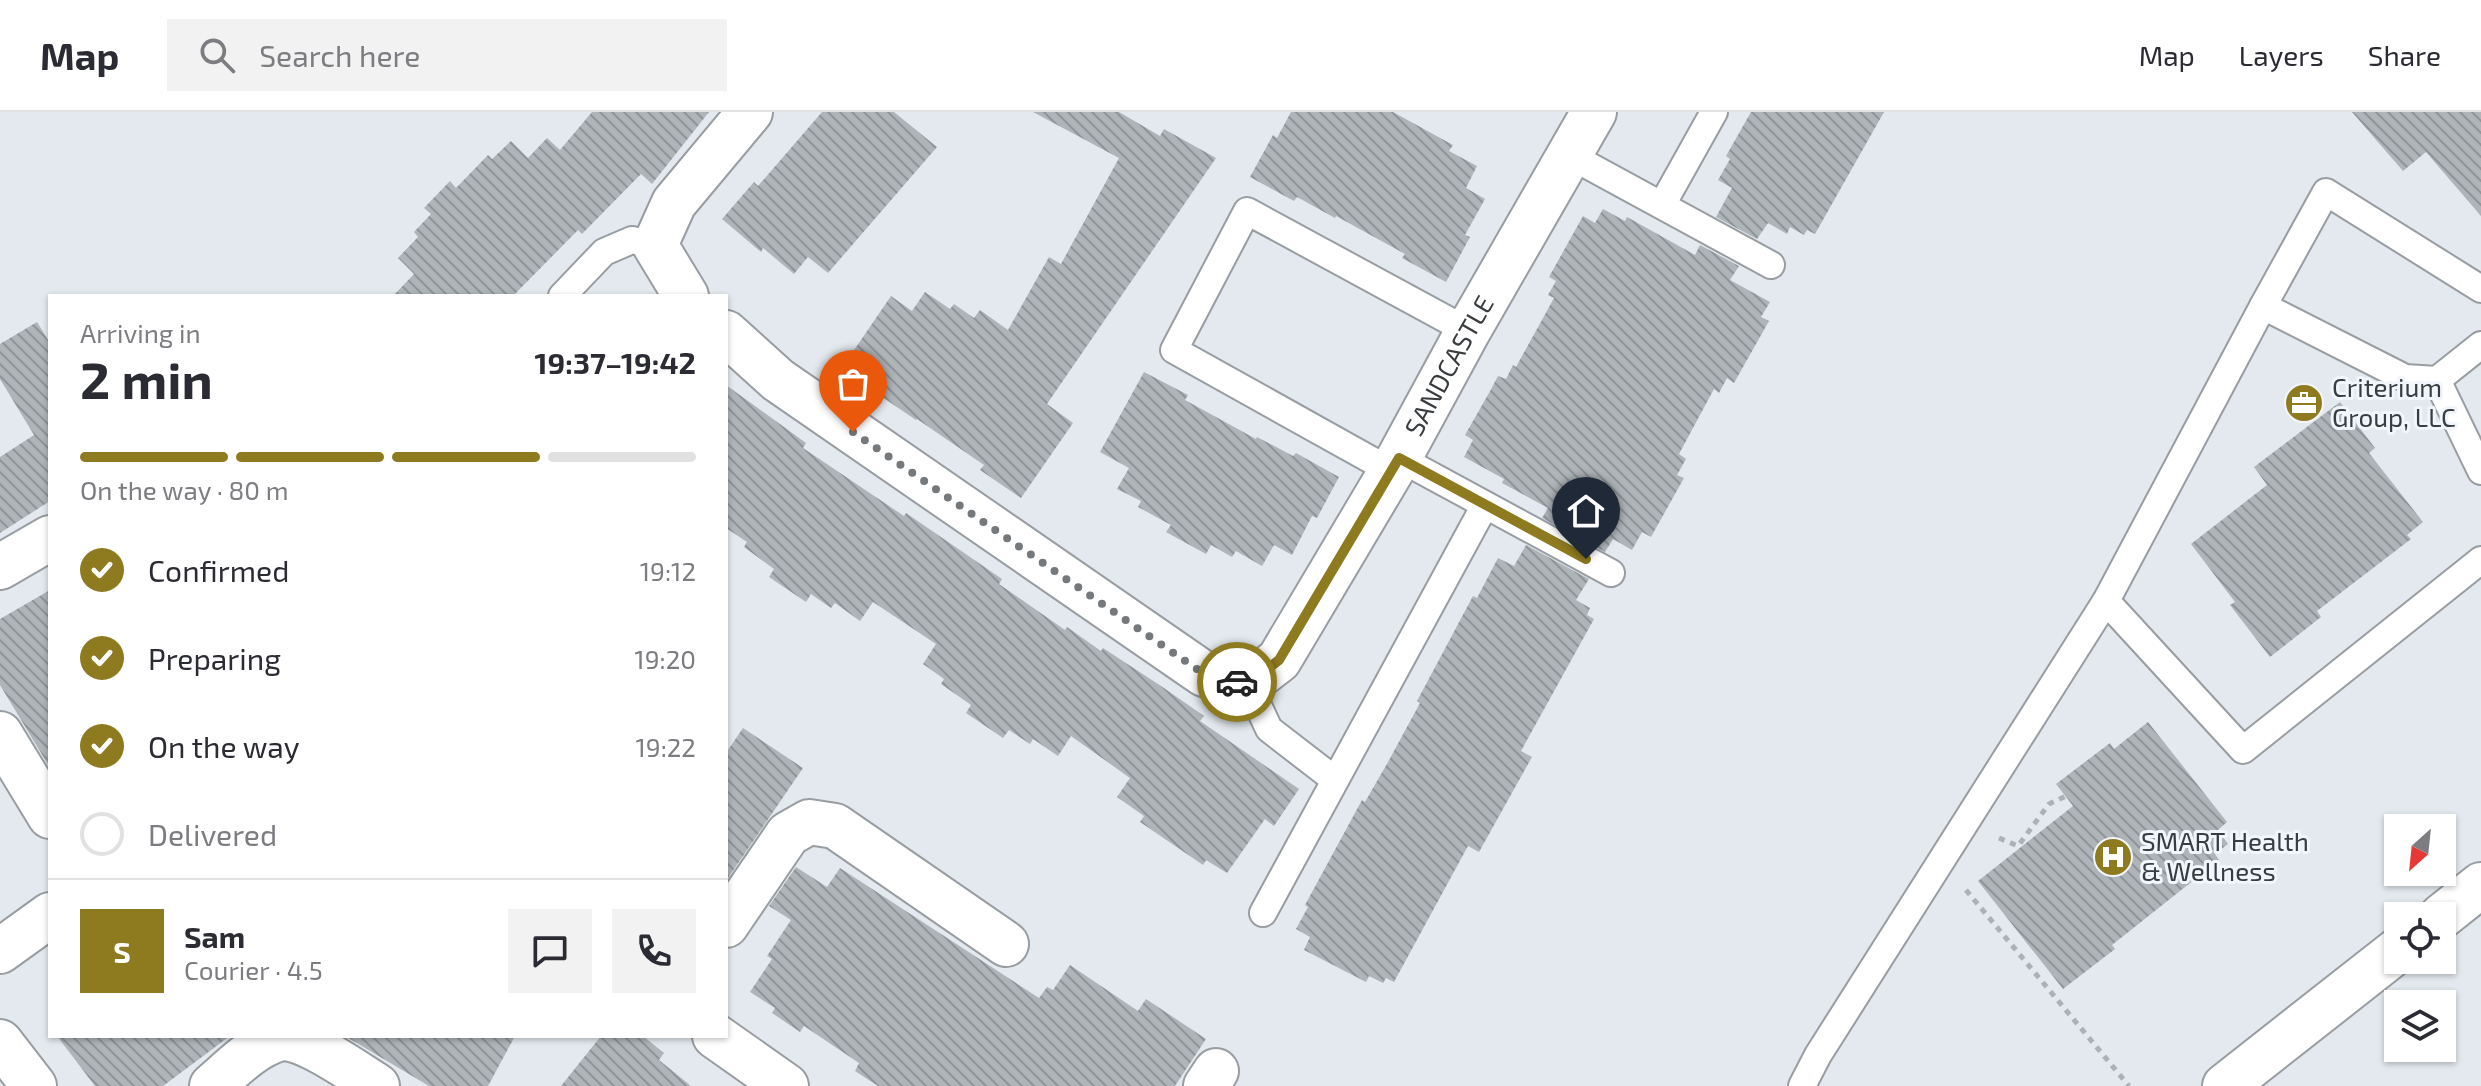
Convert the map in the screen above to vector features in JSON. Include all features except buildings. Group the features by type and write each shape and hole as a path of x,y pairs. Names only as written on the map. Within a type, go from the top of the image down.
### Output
{"street":[{"path":"685,294 655,245 674,203 750,112"},
{"name":"SANDCASTLE","path":"1248,684 1279,660 1395,464 1594,112"},
{"path":"728,335 778,380 1204,674 1248,684"},
{"path":"0,567 48,539"},
{"path":"0,734 48,813"},
{"path":"728,922 788,834 809,822 835,826 1006,944"},
{"path":"2456,905 2481,885"},
{"path":"0,951 48,916"},
{"path":"2225,1086 2384,961"},
{"path":"212,1086 256,1049 281,1038 308,1045 377,1086"},
{"path":"718,1038 786,1086"},
{"path":"0,1042 34,1086"}],"lane":[{"path":"1662,205 1714,112"},
{"path":"1569,155 1771,265"},
{"path":"1802,1086 1835,1028 2106,601 2326,192 2481,289"},
{"path":"1468,331 1247,211 1174,350 1395,464 1485,505 1611,573"},
{"path":"564,294 604,252 632,240 655,245"},
{"path":"2263,306 2405,378 2437,380 2481,345"},
{"path":"2437,380 2481,471"},
{"path":"1263,913 1485,505"},
{"path":"2106,601 2243,750 2481,560"},
{"path":"1248,684 1269,729 1335,780"}],"path":[{"path":"1991,835 2018,846 2049,804 2066,796"},
{"path":"1961,884 2129,1086"}],"way so far":[{"path":"853,432 1204,674 1237,682"}],"place":[{"name":"Criterium Group, LLC","path":"2304,403"},
{"name":"SMART Health & Wellness","path":"2113,857"}],"route":[{"path":"1237,682 1248,684 1279,660 1399,458 1586,559"}]}
